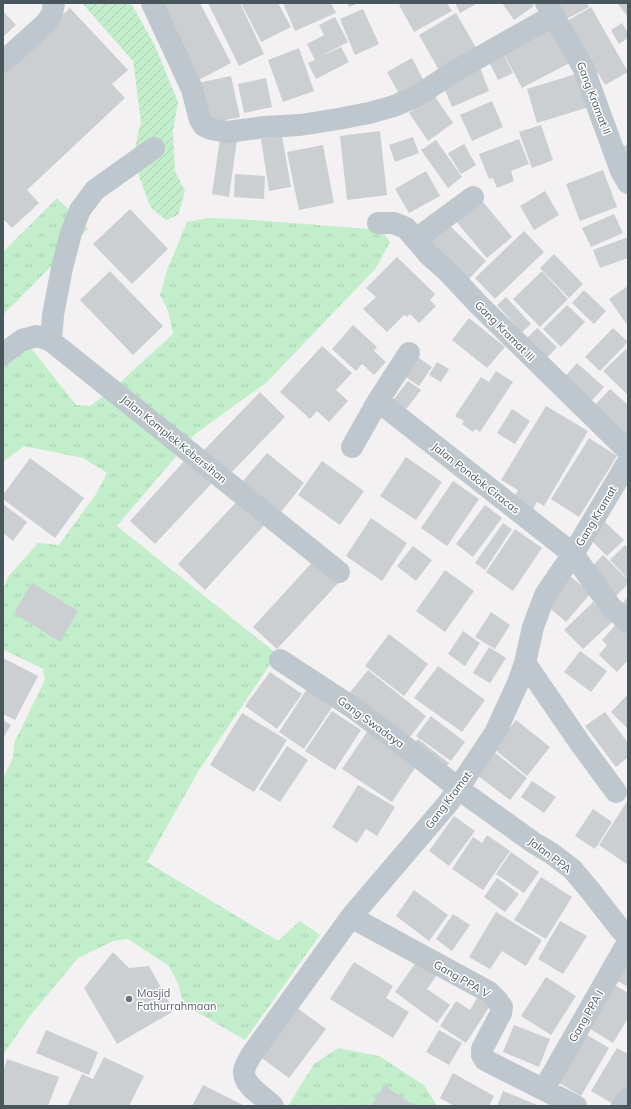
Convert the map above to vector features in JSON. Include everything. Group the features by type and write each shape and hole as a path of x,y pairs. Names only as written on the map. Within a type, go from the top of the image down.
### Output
{"street":[{"path":"3,62 46,23 52,14 54,3"},
{"path":"152,3 192,89 200,120 204,126 227,132 330,120 369,113 394,106 419,95 550,9"},
{"name":"Gang Kramat II","path":"550,9 583,67 621,171 628,184"},
{"path":"51,341 53,315 62,268 71,233 80,210 95,190 154,148"},
{"path":"417,241 428,230 473,197"},
{"name":"Gang Kramat III","path":"378,222 394,223 406,228 429,255 447,271 478,304 628,451"},
{"name":"Jalan Komplek Kebersihan","path":"3,354 22,340 37,336 51,341 339,572"},
{"path":"352,447 378,401 409,353"},
{"name":"Jalan Pondok Ciracas","path":"378,401 573,554 611,607 628,622"},
{"name":"Gang Kramat","path":"273,1106 250,1084 246,1078 244,1071 252,1054 273,1023 352,917 437,818 459,789 494,733 518,683 525,664 533,627 543,600 573,554 628,462"},
{"name":"Gang Swadaya","path":"280,660 352,707 459,789"},
{"path":"525,664 616,792"},
{"name":"Jalan PPA","path":"459,789 534,843 551,852 572,870 621,930 628,936"},
{"name":"Gang PPA V","path":"352,917 489,992 502,1007 501,1013 482,1048 482,1055 486,1060 544,1089"},
{"name":"Gang PPA I","path":"544,1089 628,942"},
{"path":"544,1089 576,1106"},
{"path":"622,1106 628,1098"}],"green space":[{"path":"82,3 131,3 155,46 178,102 173,131 175,171 185,191 178,215 166,220 151,208 140,179 134,153 141,121 133,61"},
{"path":"57,198 88,229 3,315 3,252"},
{"path":"207,218 240,219 381,230 390,242 376,268 267,382 195,434 117,526 277,654 199,770 147,862 278,941 300,921 320,935 245,1040 183,1004 179,986 169,966 128,939 113,941 78,958 29,1017 3,1055 3,778 13,758 14,743 45,680 43,669 4,650 3,590 8,577 38,543 59,545 96,494 107,473 83,458 24,446 3,462 3,361 27,343 76,405 90,406 114,388 173,334 168,311 160,295 167,270 187,222"},
{"path":"338,1048 379,1056 424,1085 437,1106 288,1106 314,1064"}],"building":[{"path":"154,3 200,3 231,63 195,82"},
{"path":"208,3 240,3 264,54 239,66"},
{"path":"241,3 278,3 291,27 261,42"},
{"path":"283,3 331,3 336,13 295,31"},
{"path":"347,3 358,3 349,7"},
{"path":"403,3 447,3 452,11 414,32 399,5"},
{"path":"455,3 478,3 460,13"},
{"path":"502,3 531,3 534,6 514,20"},
{"path":"549,3 587,3 589,7 559,23"},
{"path":"617,3 628,3 628,17"},
{"path":"591,7 628,72 605,85 598,73 592,77 562,24"},
{"path":"70,8 128,70 112,84 125,98 27,190 39,203 12,228 3,219 3,70"},
{"path":"363,9 379,44 355,55 340,19"},
{"path":"3,11 16,25 3,37"},
{"path":"456,13 478,51 440,72 419,35"},
{"path":"335,17 348,42 317,58 341,47 349,62 316,79 308,63 315,60 307,44 324,35 319,25"},
{"path":"556,21 575,60 522,88 502,50"},
{"path":"622,23 628,33 628,38 619,44 611,30"},
{"path":"299,48 314,91 283,102 268,60"},
{"path":"504,55 513,73 498,80 489,62"},
{"path":"412,58 426,85 402,99 387,72"},
{"path":"479,65 489,91 452,107 441,81"},
{"path":"579,73 589,107 537,123 527,89"},
{"path":"231,76 240,117 207,124 198,83"},
{"path":"266,78 272,107 244,113 238,84"},
{"path":"434,95 453,123 428,141 409,113"},
{"path":"492,101 503,127 472,141 460,115"},
{"path":"541,125 553,160 532,168 519,132"},
{"path":"380,131 387,195 347,200 340,136"},
{"path":"282,136 291,187 269,191 261,139"},
{"path":"413,137 419,153 395,162 389,145"},
{"path":"220,138 237,140 229,197 212,194"},
{"path":"519,139 529,164 511,171 514,181 497,188 493,178 489,179 479,154"},
{"path":"436,140 462,177 448,188 421,150"},
{"path":"464,144 476,165 461,174 448,153"},
{"path":"628,144 628,167 618,150"},
{"path":"323,145 334,203 299,210 287,152"},
{"path":"603,170 617,207 580,221 566,184"},
{"path":"426,171 440,196 409,213 395,189"},
{"path":"235,174 265,176 264,199 234,197"},
{"path":"545,191 559,215 534,230 520,206"},
{"path":"479,197 512,237 487,258 454,219"},
{"path":"130,209 168,249 132,284 93,244"},
{"path":"614,214 623,233 591,247 582,228"},
{"path":"444,220 486,261 465,283 422,242"},
{"path":"524,231 544,252 495,299 475,278"},
{"path":"628,237 628,258 600,268 593,250"},
{"path":"554,254 583,284 569,298 540,268"},
{"path":"397,257 435,294 430,300 436,306 419,323 410,314 407,317 404,315 387,332 363,309 376,297 366,288"},
{"path":"110,271 163,326 133,355 80,300"},
{"path":"542,271 568,299 540,327 513,299"},
{"path":"628,286 628,326 609,299"},
{"path":"584,290 606,311 594,324 572,303"},
{"path":"506,297 531,324 522,332 497,305"},
{"path":"567,305 585,322 561,347 543,329"},
{"path":"469,318 505,347 487,368 452,340"},
{"path":"353,325 377,347 374,351 386,362 374,375 362,364 356,371 332,349"},
{"path":"537,328 557,347 546,359 525,340"},
{"path":"613,328 628,342 600,371 585,357"},
{"path":"322,346 352,373 336,390 348,401 329,422 317,411 310,419 280,392"},
{"path":"626,349 628,350 628,395 603,371"},
{"path":"416,356 432,367 419,386 403,375"},
{"path":"437,362 449,369 441,382 429,375"},
{"path":"577,363 604,387 588,405 561,381"},
{"path":"496,371 513,382 480,432 475,429 473,432 462,424 464,421 455,416 481,377 489,382"},
{"path":"408,381 421,390 403,413 390,404"},
{"path":"610,389 628,405 628,442 591,409"},
{"path":"260,392 285,417 229,475 204,450"},
{"path":"546,406 588,431 544,506 537,502 533,509 514,498 518,490 501,480"},
{"path":"512,409 530,421 515,444 497,433"},
{"path":"589,438 617,456 579,517 551,499"},
{"path":"267,453 304,483 281,512 243,481"},
{"path":"406,457 442,482 416,520 380,496"},
{"path":"30,458 84,498 55,538 3,499 3,495"},
{"path":"186,459 212,483 155,544 130,521"},
{"path":"322,461 364,491 340,525 298,495"},
{"path":"453,481 479,499 447,546 421,528"},
{"path":"243,495 269,520 205,590 178,564"},
{"path":"3,504 27,522 13,541 3,533"},
{"path":"485,505 502,518 473,557 456,544"},
{"path":"371,518 407,543 382,581 346,556"},
{"path":"604,521 624,540 607,556 588,537"},
{"path":"503,523 512,529 485,570 475,563"},
{"path":"515,529 542,548 513,591 486,572"},
{"path":"625,545 628,548 628,579 610,560"},
{"path":"413,546 432,560 416,581 397,566"},
{"path":"603,555 628,580 628,584 615,597 588,570"},
{"path":"318,556 342,579 277,649 253,627"},
{"path":"445,570 474,591 445,632 416,611"},
{"path":"570,576 591,593 566,622 546,605"},
{"path":"32,583 78,611 60,642 14,613"},
{"path":"628,597 628,618 618,609"},
{"path":"593,602 612,622 583,649 564,630"},
{"path":"491,612 510,625 495,649 475,637"},
{"path":"620,620 628,627 628,660 617,672 599,655 607,645 602,640"},
{"path":"463,631 480,643 465,666 448,654"},
{"path":"389,634 428,664 404,696 365,666"},
{"path":"489,647 506,658 490,683 473,673"},
{"path":"580,651 607,671 591,692 564,672"},
{"path":"3,658 38,676 15,720 3,714"},
{"path":"438,666 485,700 462,732 414,698"},
{"path":"368,670 426,716 406,742 347,696"},
{"path":"270,672 302,694 277,729 245,706"},
{"path":"307,689 333,706 304,749 279,732"},
{"path":"628,694 628,729 611,712"},
{"path":"332,711 361,730 335,770 305,751"},
{"path":"605,712 628,743 628,757 616,767 585,726"},
{"path":"242,713 287,740 254,792 210,765"},
{"path":"431,716 465,742 451,761 416,736"},
{"path":"3,720 11,725 3,738"},
{"path":"516,720 550,747 527,776 493,748"},
{"path":"369,729 419,762 392,802 342,769"},
{"path":"418,739 449,763 442,772 411,748"},
{"path":"287,746 308,760 280,802 259,789"},
{"path":"494,752 527,778 510,800 477,775"},
{"path":"532,781 556,797 544,813 521,797"},
{"path":"358,785 395,807 377,836 366,829 357,843 332,827"},
{"path":"628,800 628,865 599,845"},
{"path":"593,809 612,822 595,849 575,836"},
{"path":"454,816 475,831 449,866 429,851"},
{"path":"487,835 510,851 483,890 452,869 473,837 482,843"},
{"path":"511,852 539,872 524,893 496,874"},
{"path":"541,877 572,897 546,939 514,920"},
{"path":"497,878 519,894 505,912 484,897"},
{"path":"414,890 448,915 429,941 396,916"},
{"path":"496,912 542,940 526,966 502,951 490,969 469,957"},
{"path":"453,914 470,925 452,951 436,939"},
{"path":"560,921 587,936 563,974 538,959"},
{"name":"Masjid Fathurrahmaan","path":"113,952 129,968 149,966 174,1011 117,1044 84,988"},
{"path":"628,959 628,987 616,980"},
{"path":"417,961 437,975 427,989 450,1005 437,1023 395,992"},
{"path":"354,962 393,986 386,998 409,1012 393,1038 330,999"},
{"path":"546,977 576,996 551,1035 521,1016"},
{"path":"613,984 628,993 628,1018 613,1043 587,1027"},
{"path":"477,998 490,1006 466,1043 440,1026 456,1001 470,1010"},
{"path":"296,1007 326,1029 289,1078 259,1056"},
{"path":"514,1025 550,1039 539,1067 503,1052"},
{"path":"46,1030 98,1052 89,1075 36,1053"},
{"path":"439,1030 462,1043 449,1065 426,1052"},
{"path":"584,1033 609,1048 581,1096 556,1081"},
{"path":"617,1048 628,1054 628,1090 617,1106 591,1091"},
{"path":"104,1057 144,1076 129,1106 67,1106 82,1074 93,1079"},
{"path":"7,1059 59,1077 48,1106 3,1106 3,1072"},
{"path":"453,1073 494,1096 489,1106 454,1106 440,1098"},
{"path":"203,1085 245,1106 192,1106"},
{"path":"384,1085 414,1105 414,1106 371,1106"},
{"path":"503,1091 540,1106 497,1106"}],"place":[{"name":"Masjid Fathurrahmaan","path":"129,999"}]}
